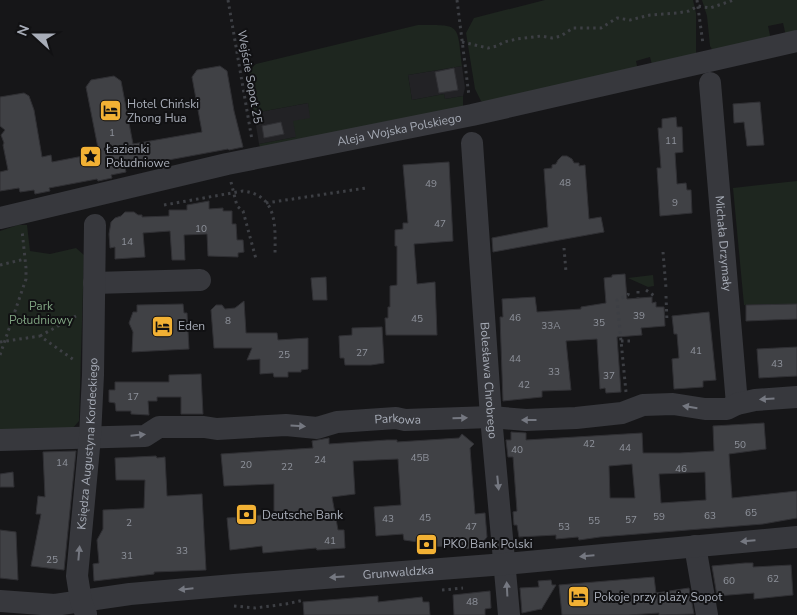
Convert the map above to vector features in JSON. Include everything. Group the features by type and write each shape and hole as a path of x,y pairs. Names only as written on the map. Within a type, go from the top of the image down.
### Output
{"street":[{"name":"Aleja Wojska Polskiego","path":"0,218 256,158 472,116 797,41"},
{"name":"Michała Drzymały","path":"710,84 737,404"},
{"name":"Bolesława Chrobrego","path":"472,144 491,417 506,564 509,615"},
{"name":"Księdza Augustyna Kordeckiego","path":"84,608 77,576 90,437 93,375 95,225"},
{"path":"94,283 200,280"},
{"name":"Parkowa","path":"0,440 145,436 158,427 204,427 217,429 286,425 317,428 337,422 396,418 491,417 526,420 576,418 622,413 643,405 669,404 704,409 727,409 737,404 755,400 797,397"},
{"name":"Grunwaldzka","path":"0,601 55,604 84,608 130,594 506,564 797,537"},
{"path":"696,546 707,615"}],"path":[{"name":"Wejście Sopot 25","path":"228,0 256,158"},
{"path":"457,0 472,116"},
{"path":"697,0 704,50"},
{"path":"462,42 488,48 517,39 561,36 573,28 601,28 617,18 630,20 650,15 689,11 698,6 710,8 734,0"},
{"path":"231,183 237,206 243,211 256,259"},
{"path":"266,203 366,188"},
{"path":"164,206 233,193 250,192 260,197 272,211 275,222 275,256"},
{"path":"0,355 2,342 26,279 26,259 22,231"},
{"path":"564,248 566,272"},
{"path":"663,252 666,288"},
{"path":"0,265 26,259"},
{"path":"646,290 656,297"},
{"path":"628,410 617,300 628,295 629,291"},
{"path":"638,291 638,298"},
{"path":"666,296 667,322"},
{"path":"2,342 40,336 94,306"},
{"path":"40,336 93,375"},
{"path":"621,341 631,341"},
{"path":"440,590 465,587"},
{"path":"225,606 255,608 311,599"}],"shaded area":[{"path":"462,66 465,88 463,96 445,99 444,94 412,100 408,75"},
{"path":"308,103 311,118 296,137 259,144 254,113"}],"green space":[{"path":"545,0 693,0 696,13 696,53 653,68 650,57 636,61 638,71 485,103 481,101 475,89 466,33 474,18"},
{"path":"702,0 797,0 797,34 786,36 783,23 768,26 771,40 713,51 710,46 707,16"},
{"path":"418,25 442,25 454,29 459,41 462,66 408,75 412,100 444,94 445,99 463,96 463,111 260,147 259,144 296,137 293,121 310,118 308,103 254,113 248,80 249,74 256,64"},
{"path":"797,181 797,304 744,305 733,188"},
{"name":"Park Południowy","path":"18,225 27,225 30,251 50,254 76,248 84,255 79,421 72,429 0,431 0,231"},
{"path":"653,275 654,286 648,287 628,278"}],"building":[{"path":"220,66 227,71 243,147 125,168 126,172 111,175 112,178 49,188 50,191 35,194 34,190 20,192 19,188 0,191 0,172 8,170 1,135 5,130 0,126 0,97 24,93 29,96 34,110 42,157 51,155 52,162 99,153 86,87 91,80 114,76 121,81 133,144 202,132 192,77 197,70"},
{"path":"454,68 458,90 439,93 435,72"},
{"path":"760,102 764,145 747,146 744,122 734,123 733,104"},
{"path":"676,117 677,127 682,127 683,152 675,153 677,184 686,183 687,190 691,190 692,213 660,216 657,168 661,168 658,128 662,128 662,119"},
{"path":"281,122 284,134 264,138 262,126"},
{"path":"562,156 567,156 574,163 579,163 579,166 585,165 589,219 601,217 604,232 493,252 492,238 548,227 544,169 552,168 552,165 556,164"},
{"path":"449,162 453,241 414,244 417,284 435,282 437,335 386,335 385,318 388,318 388,307 390,307 390,286 397,285 395,230 403,229 403,223 408,223 403,165"},
{"path":"209,201 209,209 223,208 223,211 232,211 232,224 236,224 237,240 243,240 244,252 238,253 238,257 208,256 207,234 184,235 185,260 172,260 170,231 143,233 145,257 115,259 115,247 110,248 109,234 111,222 115,218 125,212 134,212 142,215 142,217 169,216 169,210 187,210 187,205"},
{"path":"625,274 627,299 652,297 652,303 656,302 656,307 664,307 665,326 641,328 642,335 617,337 621,392 606,393 605,388 600,389 597,339 566,341 571,390 542,391 542,397 503,401 500,317 503,317 502,299 535,297 537,312 581,309 581,307 606,303 604,278"},
{"path":"326,277 327,300 313,300 311,278"},
{"path":"244,301 246,333 277,333 278,340 308,338 308,369 301,370 301,372 288,372 288,377 274,377 273,373 260,374 260,359 247,360 252,348 214,348 211,310 216,305 222,305 225,309 235,308"},
{"path":"183,304 184,313 187,313 189,349 132,352 133,332 129,323 133,312 137,312 137,305"},
{"path":"797,304 797,319 746,321 746,305"},
{"path":"709,312 716,380 703,381 703,387 674,389 672,359 679,358 677,334 674,334 672,316"},
{"path":"382,327 384,363 345,365 344,358 340,358 339,336 352,335 352,328"},
{"path":"797,347 797,376 759,378 757,349"},
{"path":"201,374 203,414 181,414 181,397 157,397 157,401 148,401 149,415 131,414 131,411 116,411 115,403 109,402 109,390 115,390 115,382 169,382 169,375"},
{"path":"764,423 766,449 729,454 732,498 797,491 797,518 763,524 579,540 578,537 556,539 556,535 519,537 517,525 514,525 513,512 517,511 513,457 508,457 506,440 511,440 511,432 526,433 526,440 642,433 643,453 680,453 714,451 713,426","holes":["632,464 635,498 610,498 609,466","705,472 706,500 661,503 659,474"]},
{"path":"462,434 474,444 470,448 475,514 485,513 487,537 482,543 483,547 462,549 446,546 418,548 418,542 404,540 403,534 376,536 374,507 401,505 398,459 353,461 355,494 332,497 338,530 344,530 345,548 317,550 316,548 263,553 262,546 230,550 227,518 274,514 274,484 224,486 221,454 313,448 312,441 329,438 329,444 387,440 397,440 397,442 459,438"},
{"path":"76,451 64,570 31,566 41,514 36,514 38,496 45,497 43,452"},
{"path":"156,456 157,458 165,457 167,496 202,494 206,570 154,572 154,574 94,581 93,564 99,563 97,540 103,529 103,510 144,508 145,480 116,480 115,458"},
{"path":"13,472 14,487 0,487 0,474"},
{"path":"0,530 16,532 18,580 0,578"},
{"path":"753,563 753,567 791,565 793,595 754,599 754,593 717,596 712,566"},
{"path":"654,577 656,593 689,588 694,614 562,615 559,585"},
{"path":"551,580 552,585 556,585 541,610 522,613 520,588 539,587 538,581"},
{"path":"490,591 491,608 485,609 485,615 454,615 453,595"},
{"path":"378,596 378,602 422,597 423,602 429,602 430,615 304,615 303,602"}],"place":[{"name":"Hotel Chiński Zhong Hua","path":"111,111"},
{"name":"Łazienki Południowe","path":"90,156"},
{"name":"Eden","path":"162,326"},
{"name":"Deutsche Bank","path":"246,515"},
{"name":"PKO Bank Polski","path":"427,544"},
{"name":"Pokoje przy plaży Sopot","path":"578,597"}]}
